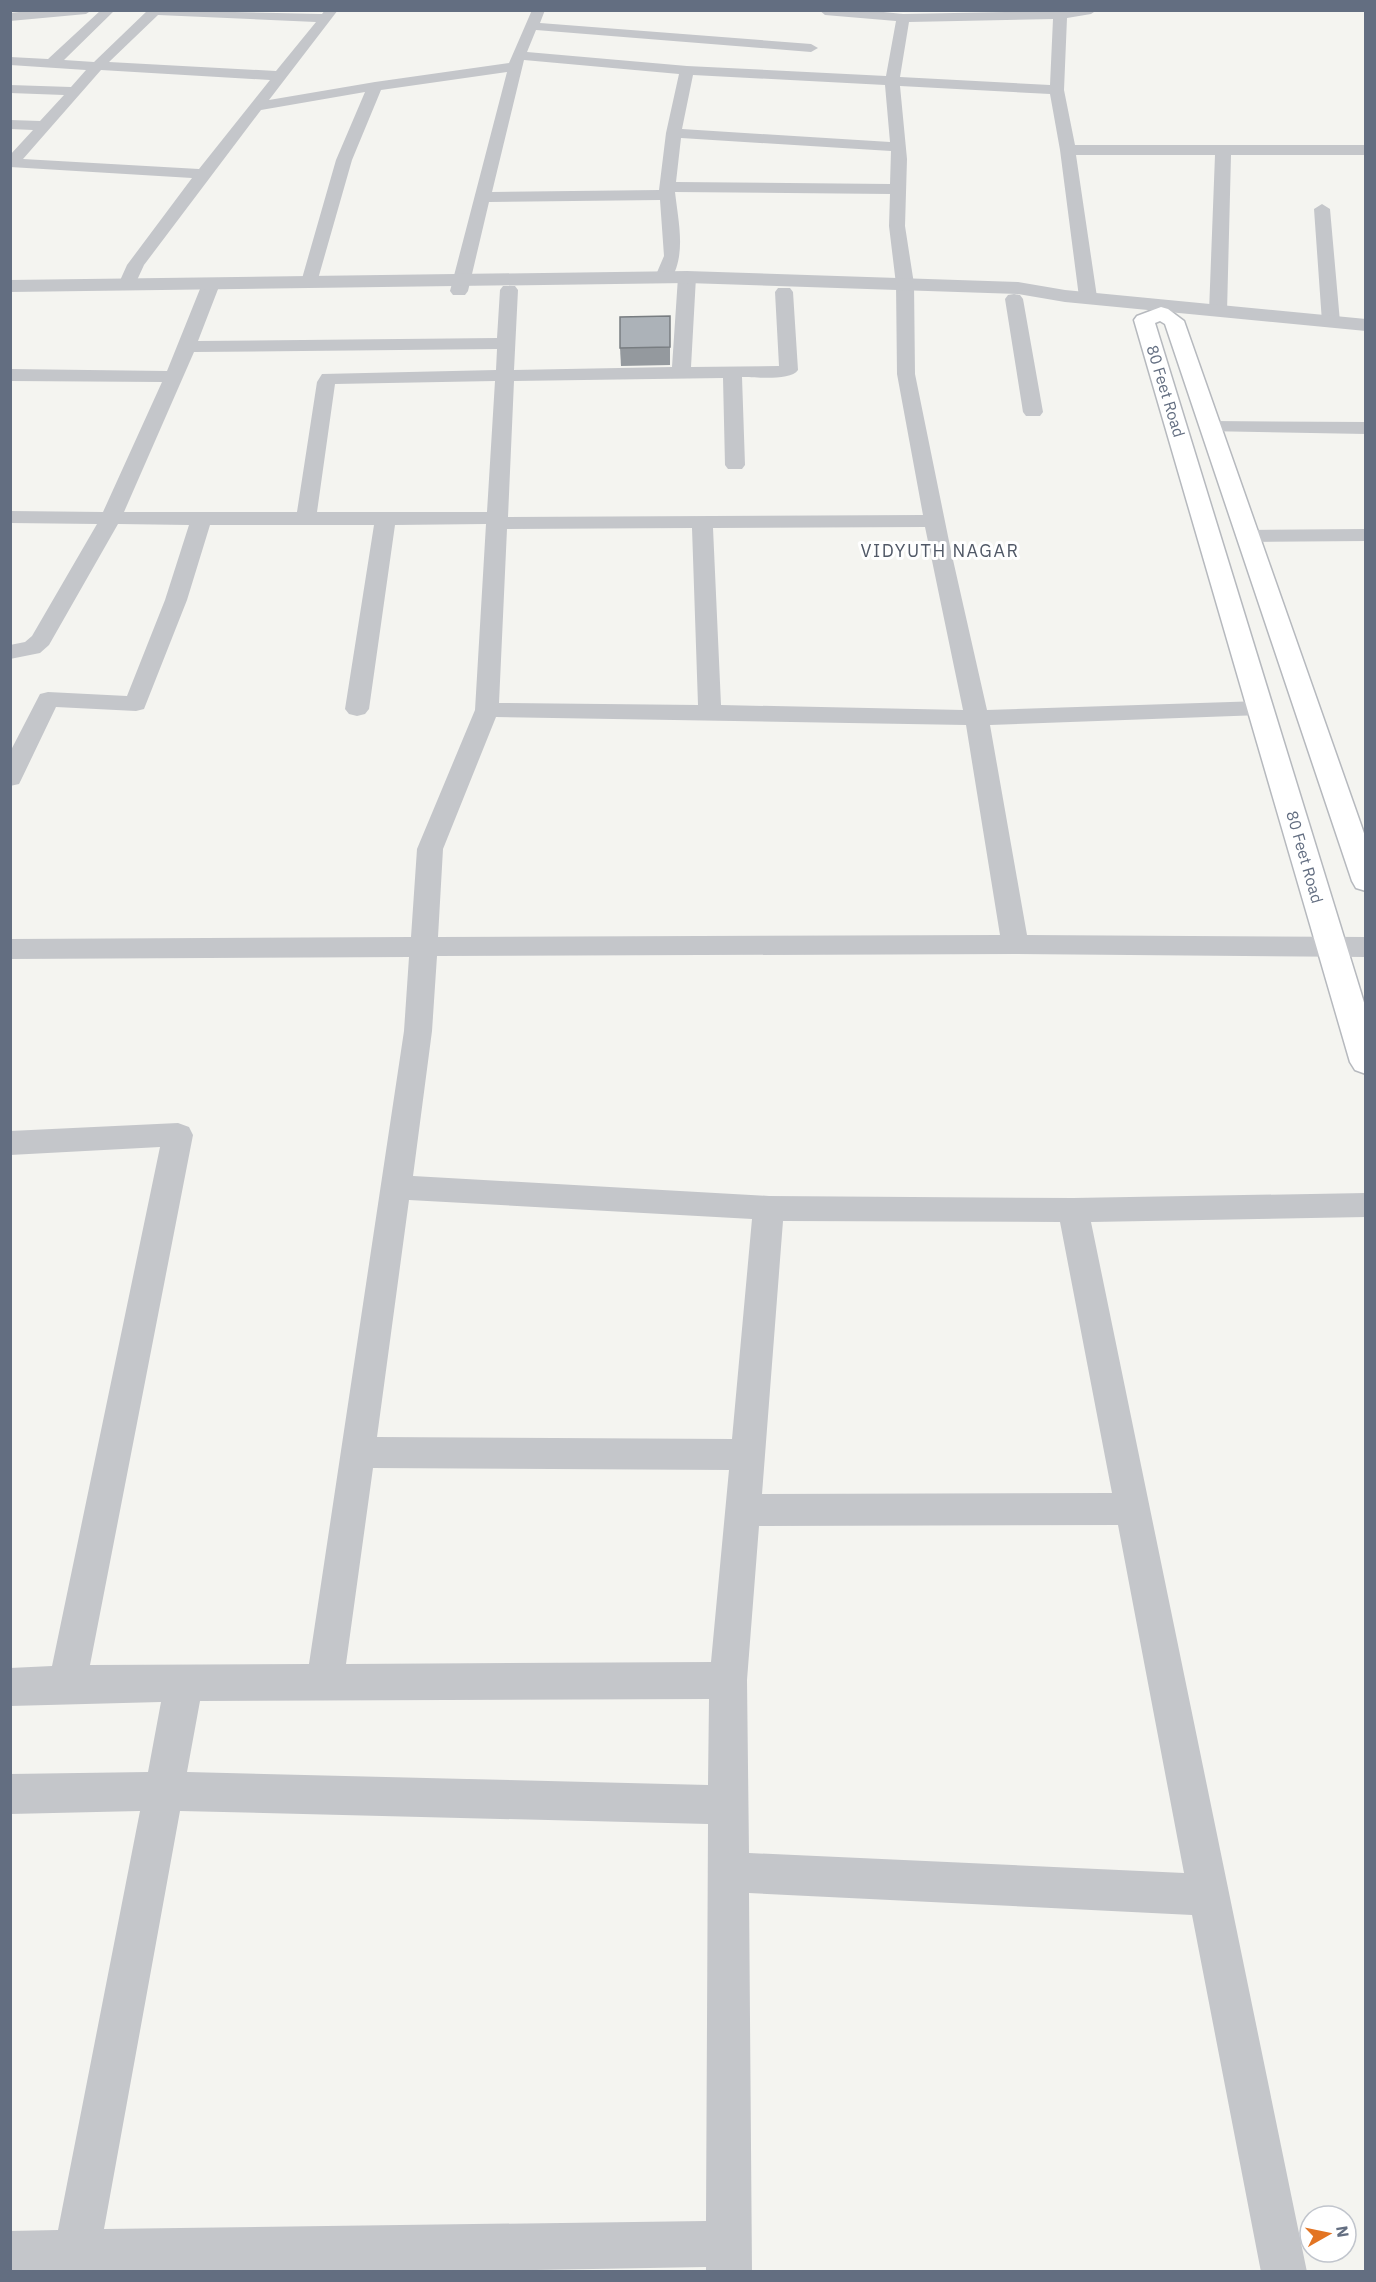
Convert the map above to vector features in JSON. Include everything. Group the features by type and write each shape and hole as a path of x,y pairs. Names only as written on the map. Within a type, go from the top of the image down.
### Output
{"main road":[{"name":"80 Feet Road","path":"1365,881 1356,824 1247,536 1173,321 1159,309 1144,320 1365,1062"}],"street":[{"path":"10,17 86,10"},
{"path":"52,63 109,10"},
{"path":"460,285 516,61 539,10"},
{"path":"823,14 903,18 1091,10"},
{"path":"12,162 97,66 155,11 329,14"},
{"path":"1057,13 1058,90 1088,297"},
{"path":"127,285 136,266 203,174 329,14"},
{"path":"10,32 26,16"},
{"path":"903,18 892,82 898,147 897,226 905,289 906,374 934,521 977,718 1015,944"},
{"path":"531,26 813,43 798,77"},
{"path":"10,61 282,76"},
{"path":"258,106 516,61 1058,90"},
{"path":"664,277 672,256 668,191 674,133 687,70"},
{"path":"310,282 344,160 375,86"},
{"path":"10,89 75,91"},
{"path":"10,124 45,126"},
{"path":"674,133 898,147"},
{"path":"1068,150 1365,150"},
{"path":"1218,312 1222,151"},
{"path":"12,162 203,174"},
{"path":"483,197 668,191 898,189"},
{"path":"1322,209 1331,322"},
{"path":"10,299 209,290 460,285 664,277 687,283 784,292 1018,288 1065,296"},
{"path":"10,286 127,285 209,290 310,282 460,285 509,290 687,283 905,289 1014,299 1088,297 1159,309 1365,325"},
{"path":"681,373 687,283"},
{"path":"10,652 32,648 41,640 111,518 187,347 209,290"},
{"path":"325,1681 418,1030 430,849 487,710 509,290"},
{"path":"306,519 326,382 329,378 789,370 784,292"},
{"path":"1014,299 1033,412"},
{"path":"187,347 505,343"},
{"path":"732,372 735,465"},
{"path":"10,375 172,377"},
{"path":"1211,428 1365,428"},
{"path":"10,517 702,522 934,521"},
{"path":"10,778 48,699 136,704 176,600 201,519"},
{"path":"357,709 385,519"},
{"path":"702,522 710,712"},
{"path":"1247,536 1365,535"},
{"path":"487,710 977,718 1261,708"},
{"path":"10,949 424,945 1015,944 1365,947"},
{"path":"10,1143 177,1135 67,1684"},
{"path":"395,1187 769,1208 1073,1210 1365,1205"},
{"path":"10,2254 729,2258 728,1680 769,1208"},
{"path":"1073,1210 1284,2271"},
{"path":"358,1452 747,1455"},
{"path":"742,1510 1133,1509"},
{"path":"10,1687 184,1682 566,1684 728,1680"},
{"path":"77,2253 184,1682"},
{"path":"10,1794 165,1791 728,1805"},
{"path":"728,1872 1209,1895"}],"building":[{"path":"670,316 670,347 620,348 620,317"}],"district":[{"name":"VIDYUTH NAGAR","path":"940,551"}]}
